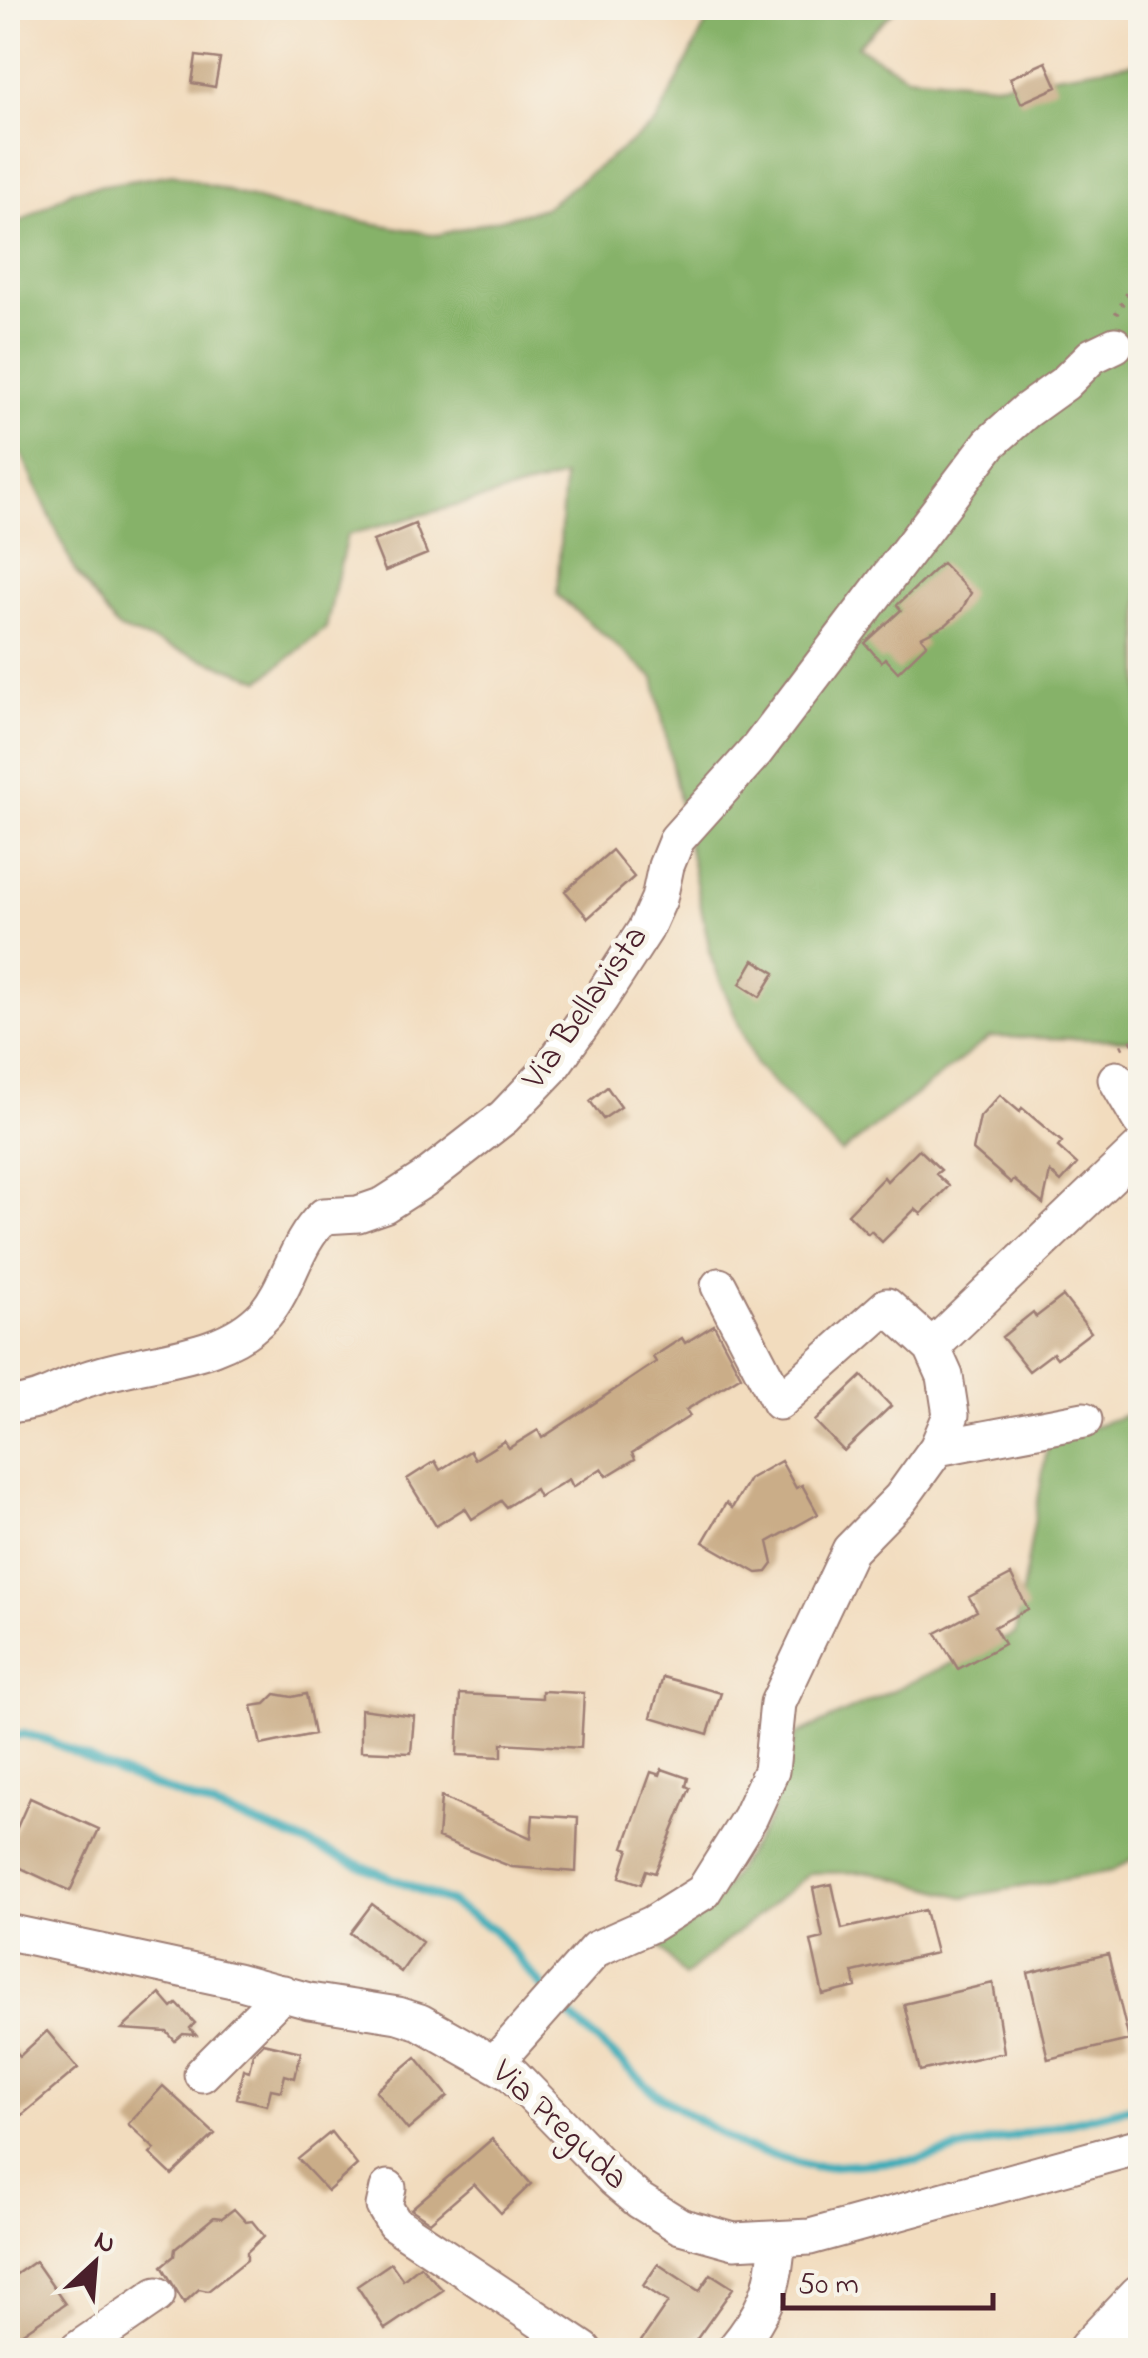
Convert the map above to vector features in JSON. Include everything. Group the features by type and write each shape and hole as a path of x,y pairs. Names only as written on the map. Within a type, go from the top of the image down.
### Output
{"main road":[{"path":"1092,2350 1140,2296"}],"street":[{"name":"Via Bellavista","path":"8,1405 36,1402 87,1378 187,1354 249,1330 268,1310 301,1242 324,1216 358,1214 384,1205 504,1117 550,1068 646,930 677,839 756,751 990,442 1104,351"},
{"path":"1116,1078 1140,1120"},
{"path":"932,1347 1140,1148"},
{"path":"495,2063 596,1950 652,1924 703,1892 750,1817 770,1771 778,1703 850,1550 901,1498 937,1448 951,1415 945,1376 932,1347 887,1306 779,1402 720,1286"},
{"path":"937,1448 1084,1420"},
{"name":"Via Preguda","path":"8,1932 309,2001 408,2017 495,2063 534,2093 614,2179 660,2215 734,2241 810,2237 1140,2146"},
{"path":"202,2074 283,1994"},
{"path":"388,2188 384,2206 394,2223 584,2350"},
{"path":"734,2350 762,2311 776,2275 776,2241"},
{"path":"77,2350 157,2295"}],"path":[{"path":"1104,351 1132,286 1131,230 1140,220"}],"green space":[{"path":"714,8 897,8 857,46 907,76 995,84 1140,62 1140,1035 1134,1040 990,1037 841,1153 756,1065 712,961 654,678 557,595 564,477 347,535 326,628 261,680 117,628 75,571 22,455 8,446 8,229 73,190 173,174 274,205 437,235 544,208 656,123"},
{"path":"1140,1410 1140,1854 1112,1871 964,1897 872,1872 810,1873 684,1976 659,1946 709,1912 770,1818 796,1735 1015,1634 1048,1442"}],"building":[{"path":"196,56 220,59 215,87 192,83"},
{"path":"1046,62 1057,87 1021,103 1010,78"},
{"path":"415,524 427,554 385,571 373,541"},
{"path":"942,563 971,593 961,611 947,624 921,637 927,644 898,672 885,658 881,662 865,643 901,610 897,605"},
{"path":"612,850 634,877 588,918 565,891"},
{"path":"754,960 775,973 760,997 740,984"},
{"path":"607,1087 621,1107 603,1119 590,1101"},
{"path":"1000,1095 1062,1142 1058,1147 1077,1164 1061,1182 1050,1172 1043,1204 973,1150 980,1117"},
{"path":"919,1149 941,1170 936,1174 949,1186 921,1214 915,1209 882,1242 848,1214"},
{"path":"1063,1296 1091,1332 1057,1358 1053,1353 1029,1371 1002,1337 1033,1312 1036,1317"},
{"path":"714,1325 741,1376 686,1410 690,1416 632,1453 635,1459 607,1476 602,1468 573,1487 569,1479 539,1497 535,1489 506,1507 501,1501 472,1519 465,1508 436,1526 407,1479 435,1461 440,1470 470,1451 475,1459 504,1441 509,1448 538,1430 542,1438 656,1362 653,1357 682,1338 685,1343"},
{"path":"862,1376 891,1406 844,1451 815,1421"},
{"path":"781,1461 796,1488 802,1485 818,1514 768,1542 773,1564 767,1572 757,1573 703,1542 726,1503 732,1508 749,1479"},
{"path":"1011,1575 1028,1609 994,1627 1004,1644 958,1669 936,1633 977,1611 969,1597"},
{"path":"663,1677 721,1693 708,1734 651,1717"},
{"path":"542,1691 584,1693 581,1748 502,1743 502,1757 457,1755 460,1694 542,1698"},
{"path":"275,1694 306,1694 314,1734 261,1745 252,1706 265,1704"},
{"path":"361,1709 414,1716 411,1753 361,1751"},
{"path":"662,1769 688,1778 686,1786 690,1788 655,1873 646,1870 641,1884 620,1877 629,1849 624,1847 651,1772 660,1775"},
{"path":"441,1797 531,1838 533,1815 578,1818 576,1872 512,1867 438,1838"},
{"path":"30,1798 99,1829 70,1891 8,1862 8,1848"},
{"path":"832,1884 842,1929 925,1910 936,1953 853,1972 856,1987 823,1995 811,1941 823,1938 813,1888"},
{"path":"372,1904 422,1942 401,1972 350,1933"},
{"path":"1108,1954 1129,2040 1048,2059 1028,1973"},
{"path":"993,1983 1004,2052 920,2071 904,2004"},
{"path":"160,1994 172,2008 177,2004 195,2023 190,2028 196,2035 183,2034 175,2041 167,2032 122,2029"},
{"path":"47,2031 78,2068 22,2115 17,2109 8,2117 8,2043 20,2056"},
{"path":"263,2043 301,2052 295,2078 285,2075 281,2091 271,2089 267,2105 237,2098 243,2069 249,2071 253,2053"},
{"path":"416,2057 448,2096 408,2130 376,2091"},
{"path":"163,2086 215,2134 172,2175 150,2154 155,2149 128,2124"},
{"path":"331,2132 357,2165 328,2191 298,2159"},
{"path":"492,2139 531,2184 501,2213 474,2184 430,2222 411,2209"},
{"path":"234,2209 246,2222 252,2221 264,2236 247,2252 247,2260 208,2291 199,2289 184,2303 162,2266 174,2256 175,2249 214,2217 222,2218"},
{"path":"35,2261 65,2304 8,2343 8,2280"},
{"path":"391,2263 403,2280 420,2266 443,2290 385,2329 357,2286"},
{"path":"658,2264 699,2291 711,2274 733,2288 689,2350 635,2350 668,2302 643,2286"}],"waterway":[{"path":"8,1738 23,1734 48,1740 117,1772 284,1834 449,1902 494,1930 546,1991"},
{"path":"556,2003 657,2095 743,2147 814,2167 917,2160 1140,2105"}]}
